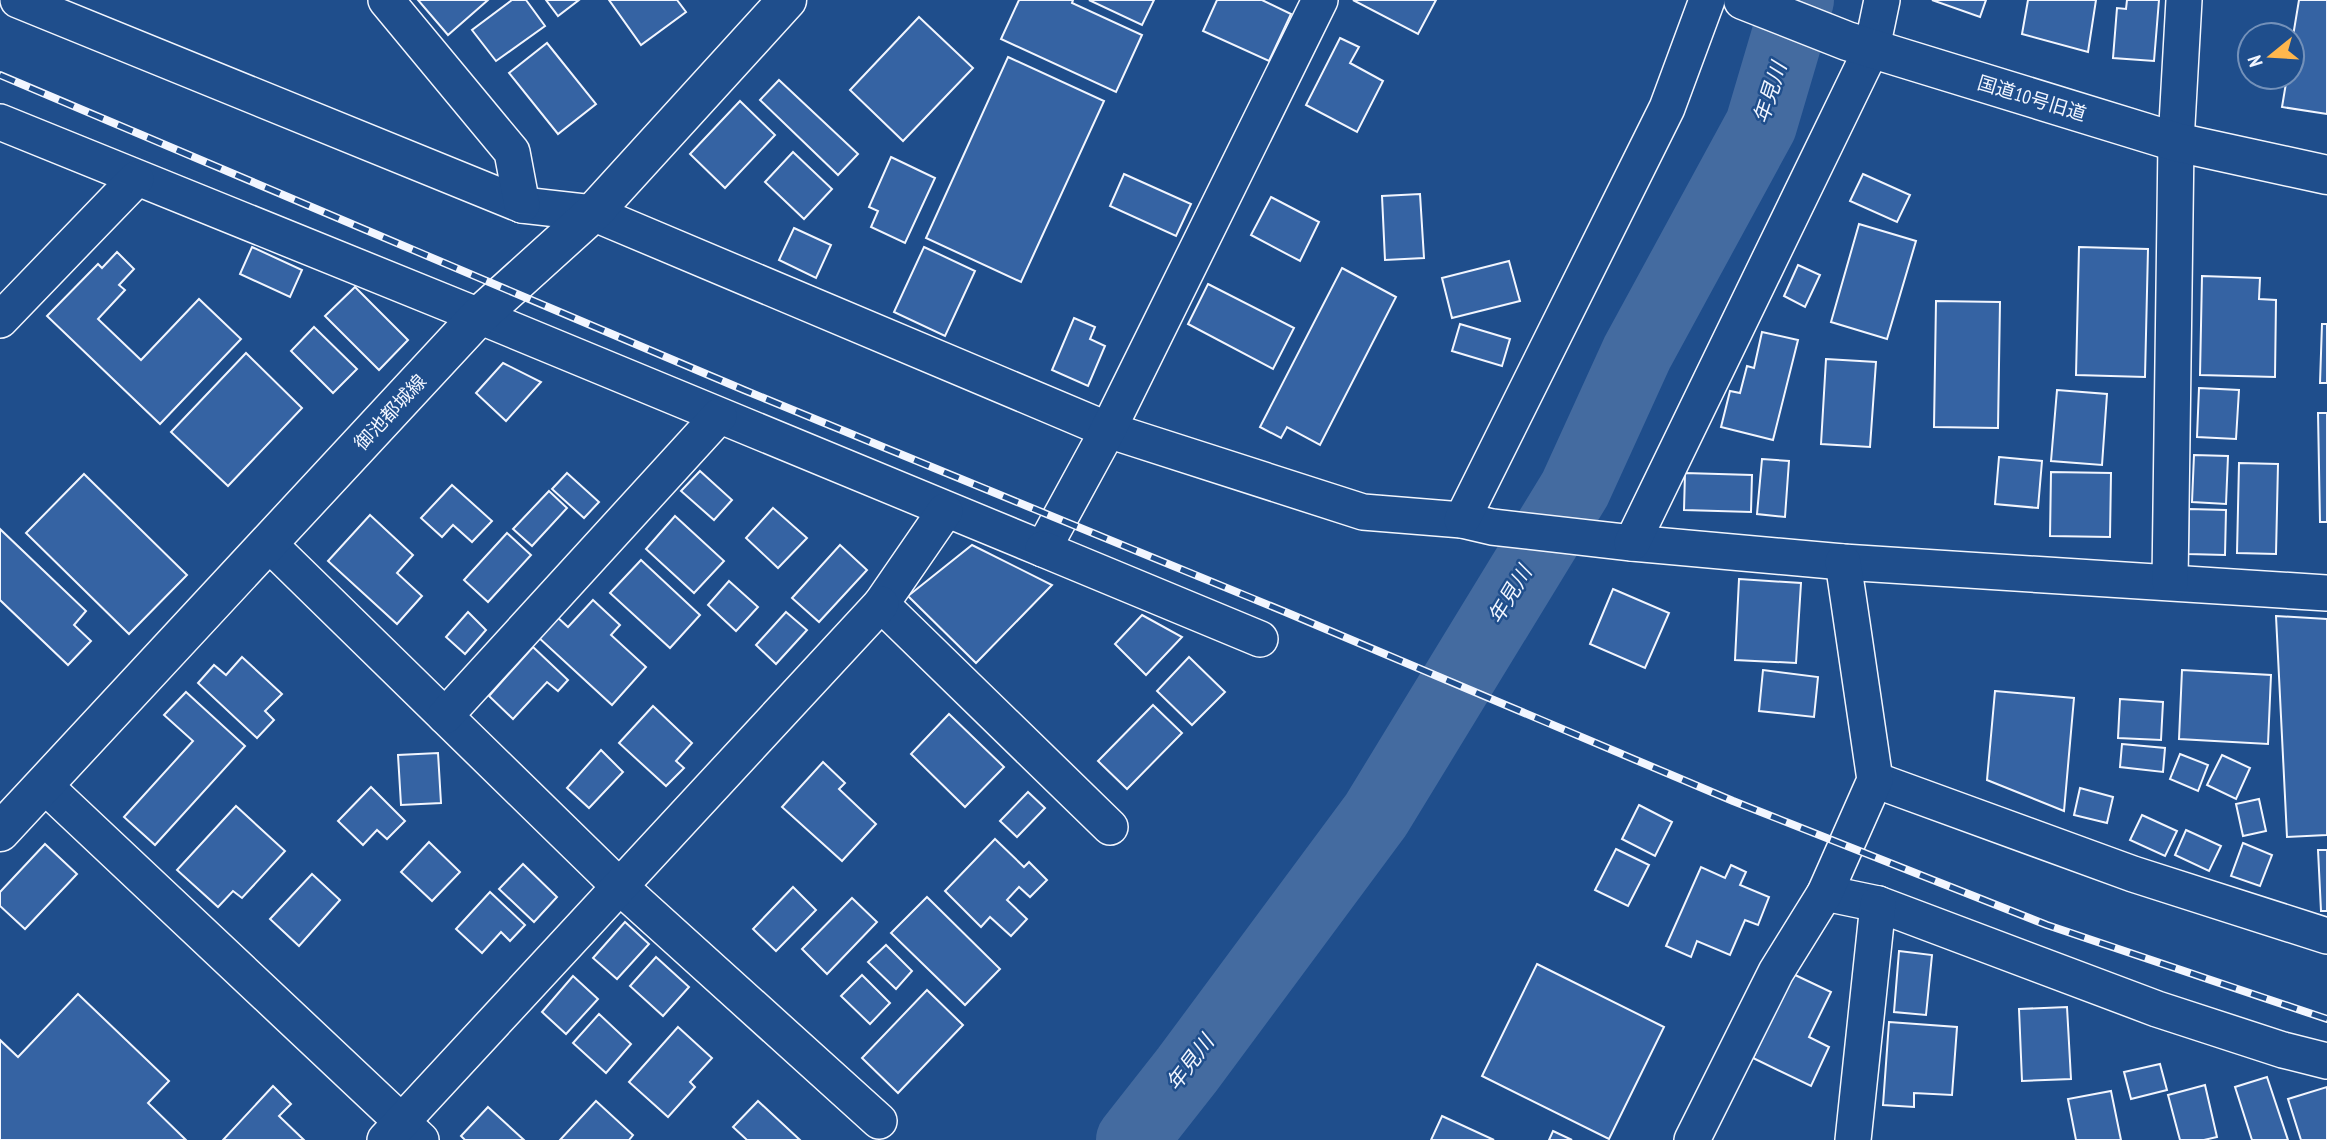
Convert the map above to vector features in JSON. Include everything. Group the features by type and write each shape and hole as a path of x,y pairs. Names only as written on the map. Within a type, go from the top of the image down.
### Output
{"main road":[{"name":"御池都城線","path":"0,832 479,316 593,213 787,0"},
{"name":"国道10号旧道","path":"1743,0 1860,45 2176,142 2327,175"}],"street":[{"path":"18,0 522,205 593,213 1108,430 1363,512 1477,523 1632,543 1843,562 2327,593"},
{"path":"386,0 512,152 522,205"},
{"path":"1043,549 1108,430 1320,0"},
{"path":"1477,523 1667,108 1707,0"},
{"path":"1632,543 1882,0"},
{"path":"2170,582 2176,142 2184,0"},
{"path":"0,122 479,316 1260,639"},
{"path":"0,320 136,179"},
{"path":"445,716 719,416"},
{"path":"44,785 402,1134 618,885 880,604 945,510"},
{"path":"268,543 618,885 879,1121"},
{"path":"1692,1140 1776,972 1825,893 1875,780 1843,562"},
{"path":"880,604 1110,827"},
{"path":"1875,780 2133,874 2327,936"},
{"path":"1825,893 1878,904 2157,1009 2327,1062"},
{"path":"1853,1140 1878,904"}],"building":[{"path":"418,0 488,0 448,35"},
{"path":"512,0 526,0 545,26 496,61 472,30"},
{"path":"546,0 579,0 558,16"},
{"path":"609,0 677,0 686,12 641,45"},
{"path":"1019,0 1073,0 1072,3 1142,35 1116,92 1001,39"},
{"path":"1089,0 1154,0 1142,25"},
{"path":"1217,0 1262,0 1291,14 1269,61 1203,31"},
{"path":"1353,0 1436,0 1418,34"},
{"path":"1932,0 1986,0 1980,17"},
{"path":"2028,0 2096,0 2088,52 2022,34"},
{"path":"2127,0 2159,0 2154,61 2113,58 2117,8 2126,9"},
{"path":"2299,0 2327,0 2327,114 2282,107 2285,91 2306,91 2306,21 2296,21"},
{"path":"919,17 973,68 903,141 850,90"},
{"path":"1340,38 1359,47 1350,63 1383,81 1357,132 1306,105"},
{"path":"547,43 596,104 558,134 509,73"},
{"path":"1008,57 1104,101 1021,282 926,238"},
{"path":"779,80 858,154 838,175 760,100"},
{"path":"740,101 775,135 725,188 690,154"},
{"path":"793,152 832,189 804,219 765,182"},
{"path":"891,157 935,178 905,243 871,227 878,211 869,207"},
{"path":"1124,174 1191,204 1176,236 1110,206"},
{"path":"1863,174 1910,195 1897,222 1850,201"},
{"path":"1420,194 1424,258 1385,260 1382,196"},
{"path":"1271,197 1319,222 1300,261 1251,235"},
{"path":"1859,224 1916,241 1887,339 1831,322"},
{"path":"794,228 831,245 816,278 779,260"},
{"path":"252,247 302,270 290,297 240,274"},
{"path":"924,247 975,271 945,336 894,312"},
{"path":"2079,247 2148,249 2145,377 2076,375"},
{"path":"117,252 134,269 119,285 125,290 98,319 141,360 199,299 241,339 160,424 47,316 98,264 102,268"},
{"path":"1509,261 1520,301 1452,318 1442,278"},
{"path":"1798,265 1820,275 1805,307 1784,296"},
{"path":"1342,268 1396,297 1320,445 1287,427 1281,438 1260,427"},
{"path":"2202,276 2260,278 2259,299 2276,300 2275,377 2200,375"},
{"path":"1208,284 1294,328 1273,369 1188,324"},
{"path":"355,287 408,340 379,370 325,316"},
{"path":"1936,301 2000,302 1998,428 1934,427"},
{"path":"1074,318 1095,327 1090,339 1105,346 1088,386 1052,370"},
{"path":"1460,324 1510,339 1502,366 1452,351"},
{"path":"2322,324 2327,324 2327,383 2320,383"},
{"path":"314,327 357,369 333,393 291,351"},
{"path":"1762,332 1798,340 1773,440 1721,427 1730,391 1740,393 1747,366 1754,368"},
{"path":"246,353 302,408 228,486 171,432"},
{"path":"1826,359 1876,362 1870,447 1821,444"},
{"path":"503,363 541,382 506,421 476,393"},
{"path":"2199,388 2239,390 2236,439 2197,437"},
{"path":"2057,390 2107,394 2102,465 2051,461"},
{"path":"2318,413 2327,413 2327,522 2320,522"},
{"path":"2194,455 2228,456 2226,504 2192,502"},
{"path":"1999,457 2042,461 2038,508 1995,504"},
{"path":"1762,459 1789,461 1785,517 1757,514"},
{"path":"2239,463 2278,464 2276,554 2237,553"},
{"path":"700,471 732,500 714,520 681,491"},
{"path":"2051,472 2111,473 2110,537 2050,536"},
{"path":"567,473 599,502 584,518 552,489"},
{"path":"1685,473 1752,475 1751,512 1684,510"},
{"path":"84,474 187,575 129,634 26,533"},
{"path":"452,485 492,521 472,542 453,525 442,537 421,518"},
{"path":"549,491 567,508 532,546 513,529"},
{"path":"773,508 807,538 778,568 746,538"},
{"path":"2189,509 2226,510 2225,555 2188,554"},
{"path":"370,515 413,555 397,573 422,596 397,624 328,561"},
{"path":"675,516 724,561 694,593 646,549"},
{"path":"0,529 86,611 74,625 91,641 68,665 0,600"},
{"path":"507,533 531,555 488,602 464,580"},
{"path":"840,545 867,570 819,622 792,598"},
{"path":"972,545 1052,585 976,663 908,596"},
{"path":"641,560 700,615 670,648 610,593"},
{"path":"1739,579 1801,583 1796,663 1735,660"},
{"path":"729,581 758,607 736,631 708,605"},
{"path":"1613,589 1669,613 1645,668 1590,644"},
{"path":"593,600 620,625 611,635 646,667 612,705 538,637 556,616 568,627"},
{"path":"468,612 486,630 465,654 446,637"},
{"path":"786,612 807,630 776,664 756,645"},
{"path":"1142,615 1182,637 1146,675 1115,644"},
{"path":"2276,616 2327,619 2327,835 2287,837"},
{"path":"533,647 568,680 558,691 547,682 513,719 489,696"},
{"path":"242,657 282,694 265,711 274,720 257,738 198,683 214,665 226,675"},
{"path":"1189,657 1225,692 1192,725 1157,691"},
{"path":"1763,670 1818,677 1814,717 1759,711"},
{"path":"2182,670 2271,675 2268,744 2179,739"},
{"path":"1995,691 2074,698 2064,811 1987,780"},
{"path":"186,692 245,746 155,845 124,817 193,741 164,715"},
{"path":"2120,699 2163,702 2161,740 2118,738"},
{"path":"1153,705 1182,733 1127,789 1098,761"},
{"path":"653,706 692,743 676,761 684,768 666,786 619,743"},
{"path":"949,714 1004,767 965,807 911,754"},
{"path":"2122,744 2165,748 2163,772 2120,767"},
{"path":"601,750 623,772 589,808 567,788"},
{"path":"438,753 441,803 401,805 398,755"},
{"path":"2180,754 2208,765 2198,791 2170,779"},
{"path":"2222,755 2250,768 2236,799 2207,785"},
{"path":"823,762 845,783 839,789 876,824 842,861 782,807"},
{"path":"371,787 405,821 387,839 377,830 363,845 338,821"},
{"path":"2080,788 2113,797 2107,823 2074,815"},
{"path":"1028,792 1045,808 1017,837 1000,821"},
{"path":"2259,799 2266,831 2243,836 2236,804"},
{"path":"1639,805 1672,822 1655,856 1622,839"},
{"path":"236,806 285,851 242,898 233,891 218,907 177,870"},
{"path":"2142,815 2177,831 2165,856 2130,840"},
{"path":"2186,830 2221,846 2209,871 2175,855"},
{"path":"995,839 1024,867 1029,862 1047,880 1030,897 1019,887 1007,900 1027,919 1011,936 990,917 981,927 945,891"},
{"path":"429,842 460,872 432,901 401,872"},
{"path":"2243,843 2272,855 2260,886 2231,876"},
{"path":"45,844 77,874 25,929 0,906 0,892"},
{"path":"1616,849 1649,865 1628,906 1595,890"},
{"path":"2318,850 2327,850 2327,911 2321,911"},
{"path":"523,864 557,897 534,922 499,889"},
{"path":"1731,865 1746,872 1740,885 1769,897 1758,925 1745,920 1730,955 1697,941 1691,957 1666,946 1701,867 1725,878"},
{"path":"312,874 340,900 299,946 270,919"},
{"path":"793,887 816,910 776,951 753,929"},
{"path":"490,892 525,925 510,941 501,932 482,953 456,929"},
{"path":"927,897 1000,969 965,1005 891,933"},
{"path":"852,898 877,922 827,974 802,949"},
{"path":"625,922 649,944 617,979 593,958"},
{"path":"886,945 912,971 896,989 868,962"},
{"path":"1899,951 1932,955 1926,1015 1894,1012"},
{"path":"656,957 689,987 663,1016 630,986"},
{"path":"1537,964 1664,1027 1609,1139 1482,1076"},
{"path":"1793,974 1831,992 1809,1037 1829,1047 1811,1086 1753,1058"},
{"path":"862,975 890,1003 870,1024 841,996"},
{"path":"573,976 598,999 566,1034 542,1012"},
{"path":"927,990 963,1025 898,1093 862,1058"},
{"path":"78,994 169,1081 148,1103 186,1140 0,1140 0,1040 18,1057"},
{"path":"2067,1007 2071,1079 2022,1081 2019,1009"},
{"path":"599,1014 631,1044 606,1073 573,1043"},
{"path":"1889,1022 1957,1027 1952,1095 1914,1093 1914,1107 1883,1105"},
{"path":"678,1027 712,1058 690,1082 695,1087 668,1117 629,1082"},
{"path":"2160,1064 2167,1090 2131,1099 2124,1072"},
{"path":"2267,1077 2288,1140 2252,1140 2235,1087"},
{"path":"2205,1085 2217,1137 2180,1140 2168,1095"},
{"path":"273,1086 291,1104 279,1116 304,1140 223,1140"},
{"path":"2327,1087 2327,1140 2301,1140 2288,1099"},
{"path":"2111,1091 2121,1140 2076,1140 2068,1099"},
{"path":"596,1101 633,1135 629,1140 560,1140"},
{"path":"758,1101 800,1140 747,1140 733,1127"},
{"path":"488,1107 524,1140 465,1140 461,1136"},
{"path":"1442,1116 1494,1140 1431,1140"},
{"path":"1553,1131 1572,1140 1549,1140"}],"waterway":[{"name":"年見川","path":"1132,1140 1376,815 1575,489 1637,353 1761,125 1798,0"}],"railway":[{"path":"0,75 744,390 1283,611 1733,801 2047,925 2327,1019"}]}
